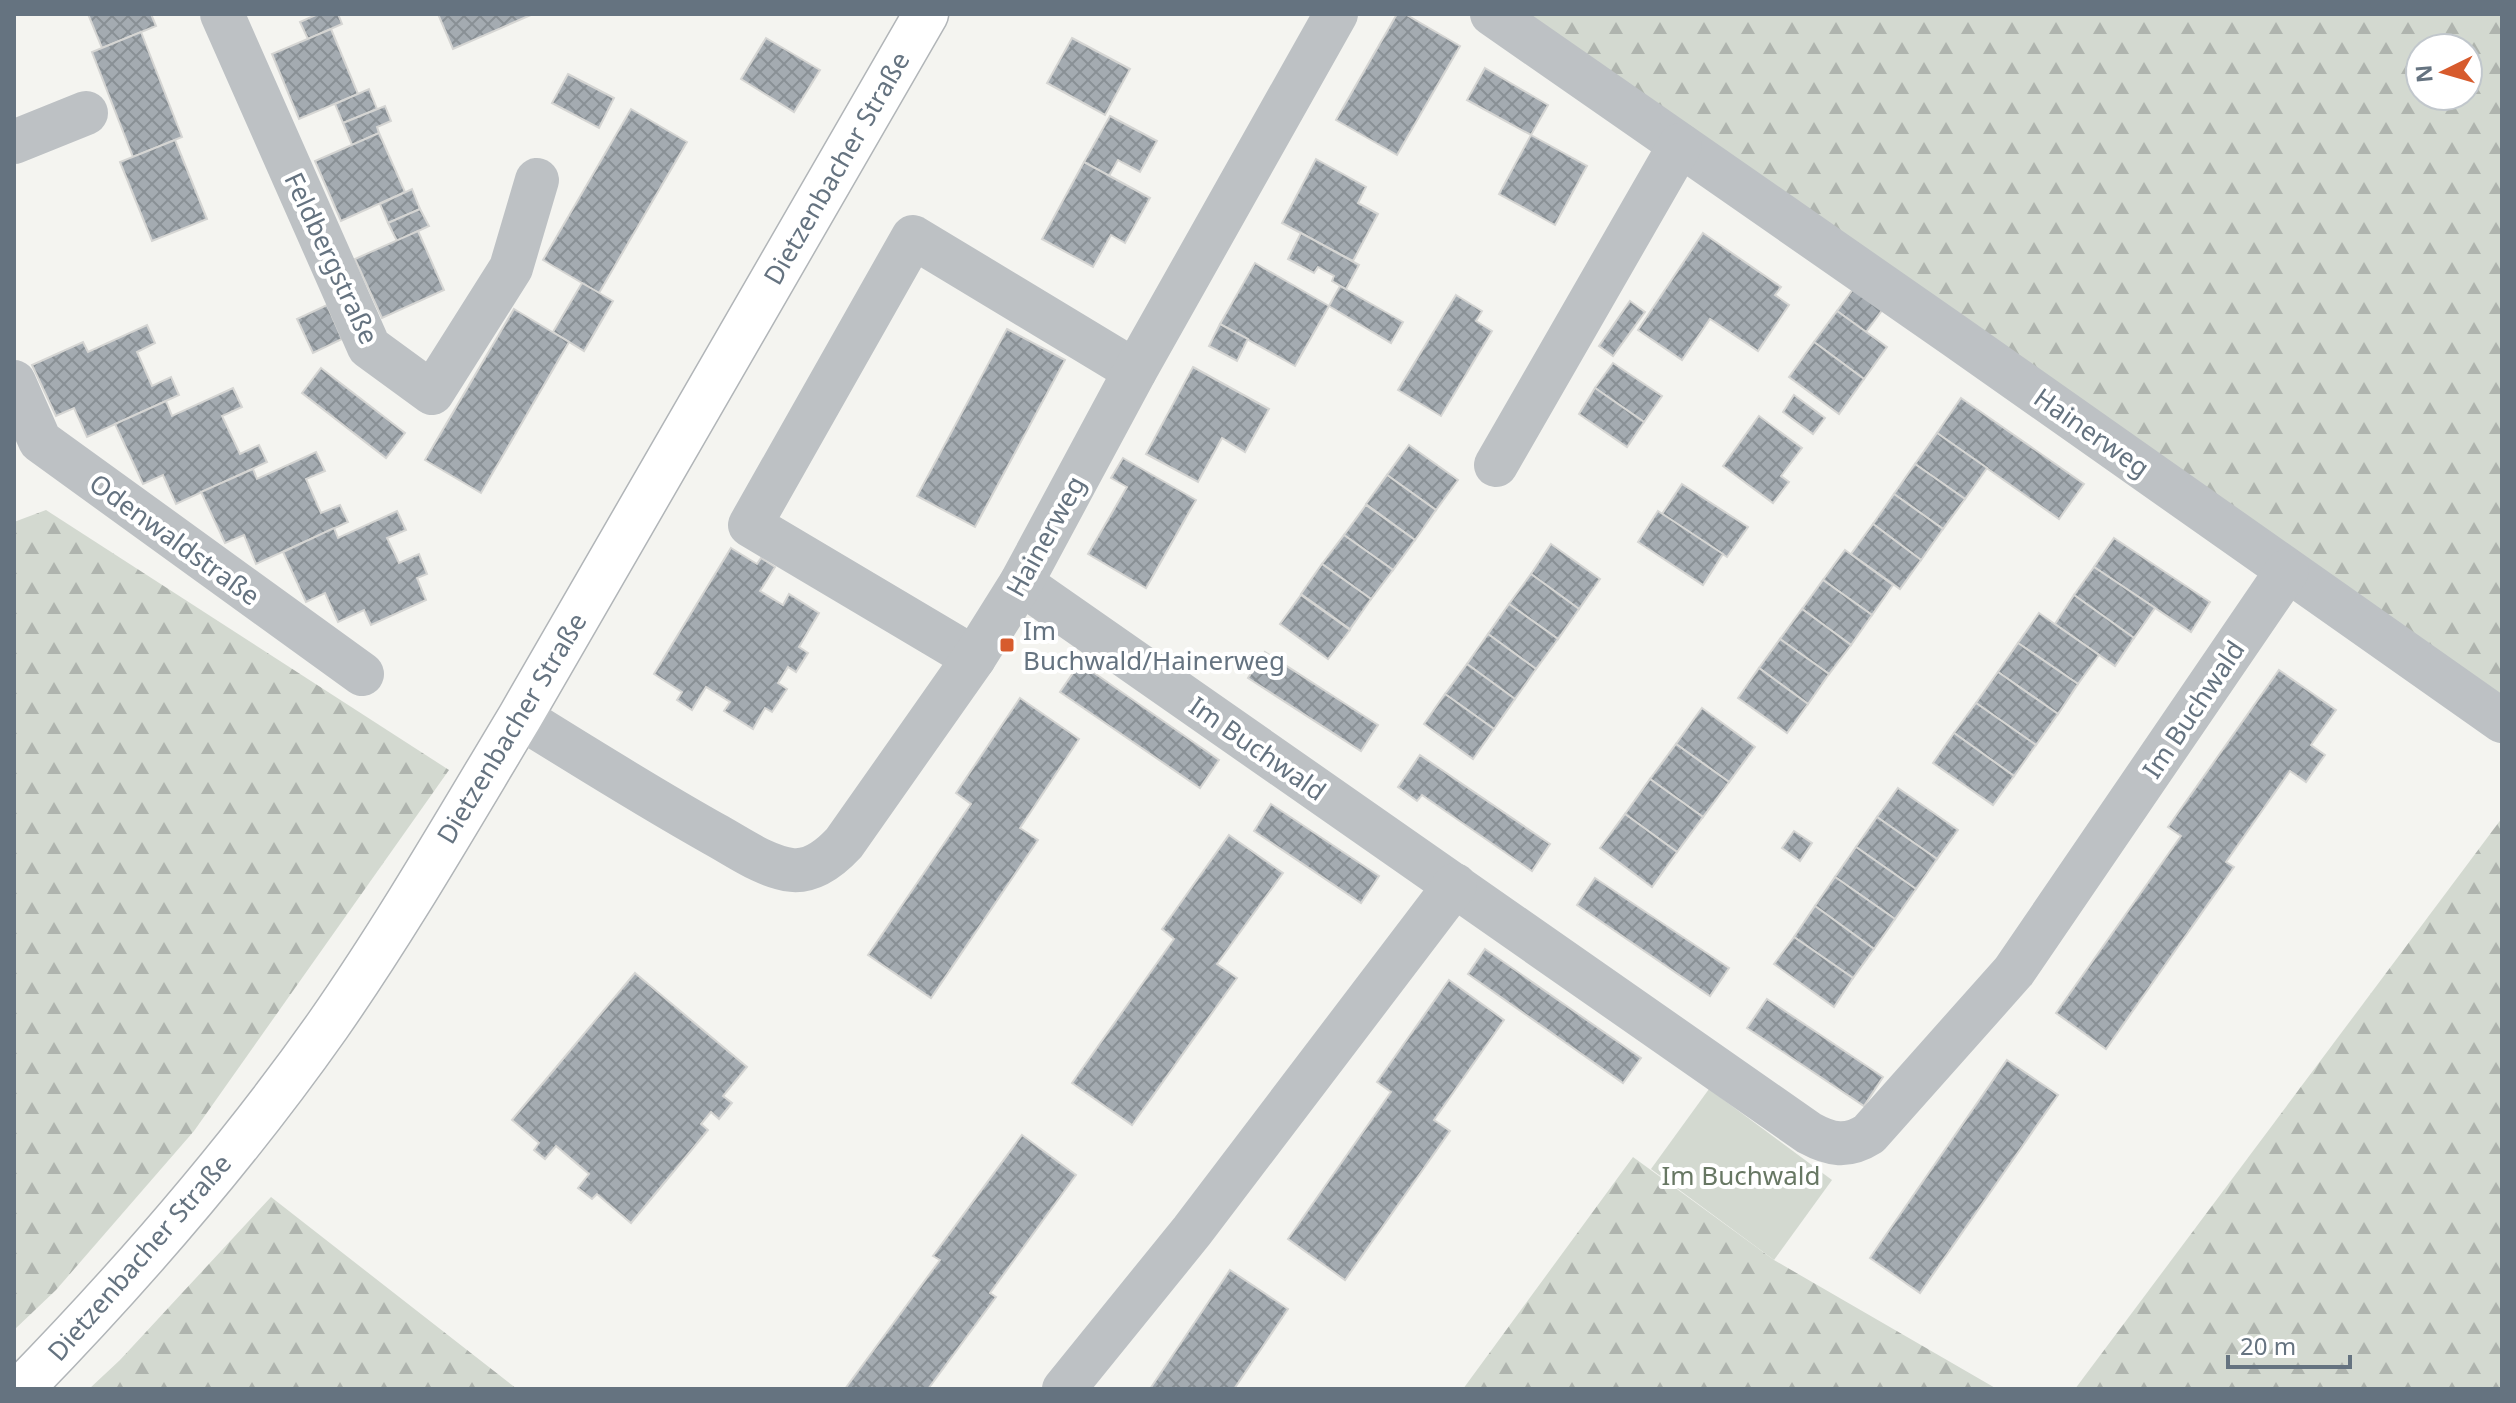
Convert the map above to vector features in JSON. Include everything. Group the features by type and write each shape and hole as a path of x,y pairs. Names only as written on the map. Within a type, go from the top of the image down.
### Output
{"main road":[{"name":"Dietzenbacher Straße","path":"21,1389 159,1243 281,1090 330,1022 520,717 926,14"}],"street":[{"name":"Feldbergstraße","path":"222,14 369,347 432,393 511,268 537,180"},
{"name":"Hainerweg","path":"520,717 639,791 755,857 793,870 807,869 831,857 974,658 1021,583 1135,371 1336,14"},
{"name":"Hainerweg","path":"1492,14 1942,326 2502,721"},
{"path":"14,142 86,113"},
{"path":"1496,465 1680,145"},
{"path":"974,658 750,525 913,237 1135,371"},
{"name":"Odenwaldstraße","path":"14,382 40,441 362,674"},
{"name":"Im Buchwald","path":"1021,583 1809,1133 1821,1140 1842,1144 1856,1142 1869,1134 2021,962 2287,571"},
{"path":"1064,1389 1192,1231 1455,885"}],"green space":[{"path":"1516,14 2502,14 2502,705"},
{"path":"46,510 449,770 194,1131 56,1290 14,1330 14,522"},
{"path":"2502,818 2502,1389 2075,1389"},
{"name":"Im Buchwald","path":"1709,1089 1832,1180 1774,1260 1651,1169"},
{"path":"1633,1157 1774,1260 1997,1389 1463,1389"},
{"path":"271,1197 517,1389 89,1389 120,1360"}],"building":[{"path":"88,14 151,14 156,26 102,48"},
{"path":"318,14 338,14 342,24 308,39 300,22"},
{"path":"438,14 533,14 453,49"},
{"path":"1397,14 1405,14 1460,46 1397,155 1336,120"},
{"path":"331,29 358,94 299,119 272,54"},
{"path":"141,32 182,137 133,157 92,52"},
{"path":"766,38 820,70 794,112 741,79"},
{"path":"1072,38 1130,69 1105,115 1047,83"},
{"path":"1485,68 1548,105 1531,135 1467,100"},
{"path":"568,74 614,98 599,128 552,103"},
{"path":"369,89 377,109 343,123 335,104"},
{"path":"385,106 391,121 377,127 379,133 352,145 343,123"},
{"path":"631,109 687,142 599,293 543,260"},
{"path":"1110,116 1157,141 1140,172 1118,160 1109,176 1084,162"},
{"path":"379,133 405,192 341,221 315,161"},
{"path":"1531,135 1587,166 1555,225 1499,194"},
{"path":"175,140 207,219 152,241 120,162"},
{"path":"1316,159 1366,187 1358,203 1378,214 1353,261 1282,223"},
{"path":"1084,162 1150,198 1125,243 1111,235 1093,267 1042,239"},
{"path":"412,189 420,209 388,223 380,204"},
{"path":"420,209 429,226 397,241 388,223"},
{"path":"418,231 444,290 382,318 355,259"},
{"path":"1301,233 1359,265 1346,289 1332,281 1334,276 1318,267 1314,273 1288,259"},
{"path":"1703,233 1781,287 1775,295 1789,305 1758,351 1710,319 1682,360 1638,330"},
{"path":"1255,263 1329,306 1295,366 1220,324"},
{"path":"582,283 613,301 584,351 553,332"},
{"path":"1340,286 1403,322 1391,343 1329,306"},
{"path":"1854,288 1883,309 1866,332 1837,311"},
{"path":"1456,295 1482,311 1476,321 1492,331 1441,416 1398,390"},
{"path":"1630,301 1645,312 1613,356 1599,346"},
{"path":"327,305 342,339 313,353 297,319"},
{"path":"514,309 569,342 481,493 425,460"},
{"path":"1837,311 1887,347 1864,379 1814,342"},
{"path":"1220,324 1248,339 1237,361 1209,346"},
{"path":"147,325 155,343 137,352 152,386 171,377 179,395 87,437 74,408 56,416 32,365 83,342 88,352"},
{"path":"1007,329 1065,360 975,527 917,496"},
{"path":"1814,342 1864,379 1839,414 1789,377"},
{"path":"1613,363 1662,396 1644,422 1595,388"},
{"path":"1193,367 1269,409 1245,452 1222,438 1198,482 1146,454"},
{"path":"321,368 405,433 386,458 302,393"},
{"path":"233,388 242,407 222,416 240,454 259,445 267,462 176,504 163,475 143,484 115,424 166,401 172,416"},
{"path":"1595,388 1644,422 1627,447 1579,414"},
{"path":"1794,395 1825,418 1813,434 1783,412"},
{"path":"1961,398 2084,484 2059,519 1937,433"},
{"path":"1759,416 1802,448 1781,476 1789,482 1773,503 1723,466"},
{"path":"1937,433 1987,468 1965,499 1915,464"},
{"path":"1409,445 1458,480 1436,510 1387,475"},
{"path":"316,452 325,471 306,479 321,513 340,505 348,522 256,564 244,535 225,543 201,492 253,469 257,479"},
{"path":"1123,458 1196,500 1146,588 1088,554 1127,487 1111,478"},
{"path":"1915,464 1965,499 1943,529 1894,494"},
{"path":"1387,475 1436,510 1415,540 1366,504"},
{"path":"1682,484 1748,527 1727,557 1662,514"},
{"path":"1894,494 1943,529 1921,560 1873,524"},
{"path":"1366,505 1415,540 1393,570 1344,535"},
{"path":"397,511 406,530 387,538 399,563 419,554 427,574 417,578 426,600 371,625 364,610 338,622 325,593 306,602 283,552 334,528 338,538"},
{"path":"1658,511 1723,554 1703,585 1638,542"},
{"path":"1873,524 1921,560 1900,589 1851,554"},
{"path":"1344,535 1393,570 1371,599 1322,564"},
{"path":"2114,538 2210,602 2191,632 2094,567"},
{"path":"1551,544 1600,579 1579,609 1531,574"},
{"path":"731,548 757,564 761,558 775,567 760,591 783,605 789,594 819,613 799,647 808,653 796,672 788,667 778,683 787,689 772,712 765,708 753,729 724,711 730,702 706,687 692,710 677,700 682,692 654,674"},
{"path":"1845,550 1893,585 1872,615 1823,580"},
{"path":"1322,564 1371,599 1350,629 1301,594"},
{"path":"2094,567 2155,608 2134,638 2074,595"},
{"path":"1531,574 1579,609 1558,639 1509,604"},
{"path":"1823,580 1872,615 1851,645 1802,609"},
{"path":"1301,595 1350,630 1328,659 1280,624"},
{"path":"2074,595 2134,638 2115,666 2055,624"},
{"path":"1509,604 1558,639 1536,669 1488,634"},
{"path":"1802,609 1851,645 1829,674 1780,639"},
{"path":"2039,613 2099,655 2078,684 2018,643"},
{"path":"1488,634 1536,669 1515,699 1467,664"},
{"path":"1780,639 1829,674 1808,704 1759,668"},
{"path":"2018,643 2078,684 2058,714 1998,672"},
{"path":"1265,652 1378,725 1361,751 1248,678"},
{"path":"1080,663 1219,760 1200,788 1060,692"},
{"path":"1467,664 1515,699 1494,729 1445,694"},
{"path":"1759,668 1808,704 1787,733 1738,698"},
{"path":"2279,670 2336,710 2311,745 2325,755 2306,782 2290,771 2226,862 2234,867 2106,1049 2056,1013 2181,836 2168,827"},
{"path":"1998,672 2058,714 2036,745 1976,703"},
{"path":"1445,694 1494,729 1473,759 1424,724"},
{"path":"1020,698 1079,739 1020,828 1038,840 931,998 868,955 971,804 956,793"},
{"path":"1976,703 2036,745 2014,776 1954,733"},
{"path":"1702,708 1755,747 1729,782 1676,744"},
{"path":"1954,733 2014,776 1993,805 1933,763"},
{"path":"1676,744 1729,782 1703,817 1650,779"},
{"path":"1420,755 1550,844 1532,871 1422,795 1417,801 1398,787"},
{"path":"1650,779 1703,817 1677,852 1625,814"},
{"path":"1898,788 1958,830 1937,859 1877,817"},
{"path":"1271,804 1379,876 1361,903 1254,831"},
{"path":"1625,814 1677,852 1652,887 1600,848"},
{"path":"1877,817 1937,859 1916,889 1856,847"},
{"path":"1794,831 1812,843 1800,861 1782,848"},
{"path":"1229,835 1283,873 1217,964 1237,978 1132,1125 1072,1083 1174,939 1162,929"},
{"path":"1856,847 1916,889 1895,919 1835,877"},
{"path":"1835,877 1895,919 1874,949 1815,906"},
{"path":"1595,878 1729,968 1710,996 1577,905"},
{"path":"1815,906 1874,949 1853,978 1794,937"},
{"path":"1794,937 1853,978 1834,1007 1774,964"},
{"path":"1485,949 1641,1058 1623,1083 1468,974"},
{"path":"635,973 747,1067 723,1096 732,1103 719,1119 711,1112 701,1124 708,1130 631,1223 597,1194 592,1199 578,1188 589,1174 556,1146 545,1159 534,1150 539,1143 512,1120"},
{"path":"1449,980 1504,1020 1434,1120 1450,1131 1345,1280 1288,1239 1391,1092 1377,1082"},
{"path":"1767,999 1883,1077 1864,1106 1747,1028"},
{"path":"2007,1060 2058,1095 1920,1293 1870,1258"},
{"path":"1022,1135 1076,1175 990,1293 996,1297 928,1389 845,1389 940,1260 933,1256"},
{"path":"1230,1270 1288,1309 1234,1389 1150,1389"}],"place":[{"name":"Im Buchwald/Hainerweg","path":"1007,645"}]}
